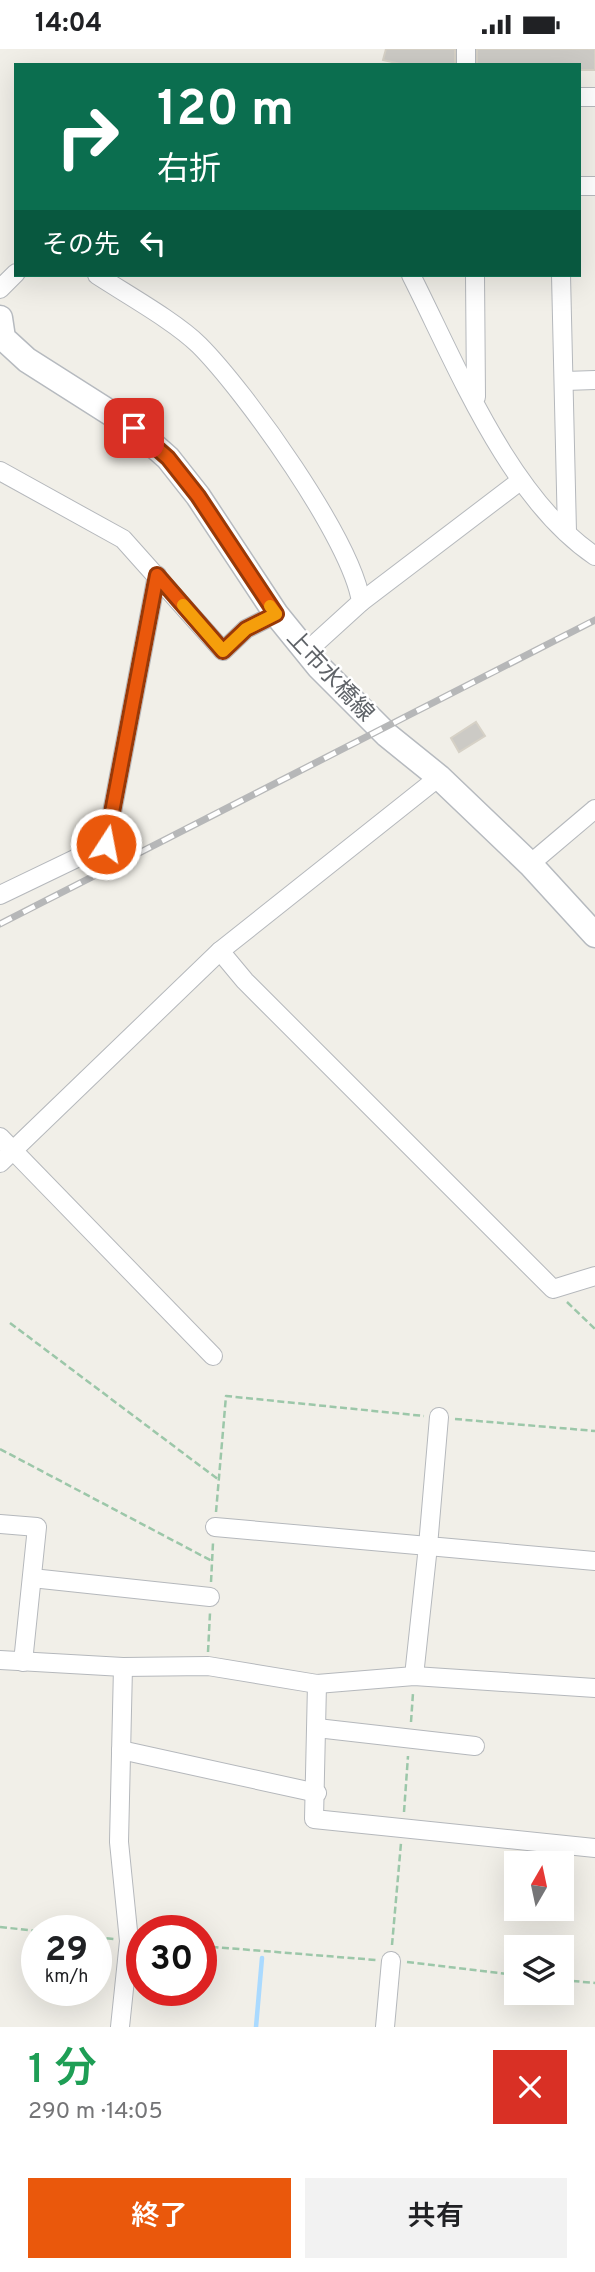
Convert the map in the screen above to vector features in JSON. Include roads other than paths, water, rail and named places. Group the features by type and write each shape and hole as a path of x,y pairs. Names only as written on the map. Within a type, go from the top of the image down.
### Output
{"main road":[{"name":"上市水橋線","path":"1,332 27,361 134,428 168,458 198,496 276,614 306,652 387,734 439,777 530,864 595,935"}],"street":[{"path":"0,289 14,275"},
{"path":"100,277 198,344 246,403 335,532 359,589 361,602"},
{"path":"412,277 476,404 520,481 567,532 595,556"},
{"path":"475,277 476,404"},
{"path":"561,277 567,532"},
{"path":"565,381 595,380"},
{"path":"0,471 123,539 223,651 246,629 276,614"},
{"path":"306,652 361,602 520,481"},
{"path":"0,895 106,844 157,575"},
{"path":"213,1356 4,1150 219,951 439,777"},
{"path":"530,864 595,809"},
{"path":"219,951 245,981 553,1289 595,1276"},
{"path":"414,1676 439,1417"},
{"path":"0,1524 37,1527 23,1662"},
{"path":"215,1527 595,1561"},
{"path":"32,1579 210,1597"},
{"path":"0,1660 123,1667 208,1665 317,1684 414,1676 595,1688"},
{"path":"120,2027 129,1941 119,1842 123,1667"},
{"path":"317,1684 317,1793 314,1819 595,1849"},
{"path":"317,1728 475,1746"},
{"path":"121,1750 317,1793"},
{"path":"385,2027 391,1961"}],"waterway":[{"path":"256,2027 262,1958"}],"railway":[{"path":"0,924 595,620"}]}
